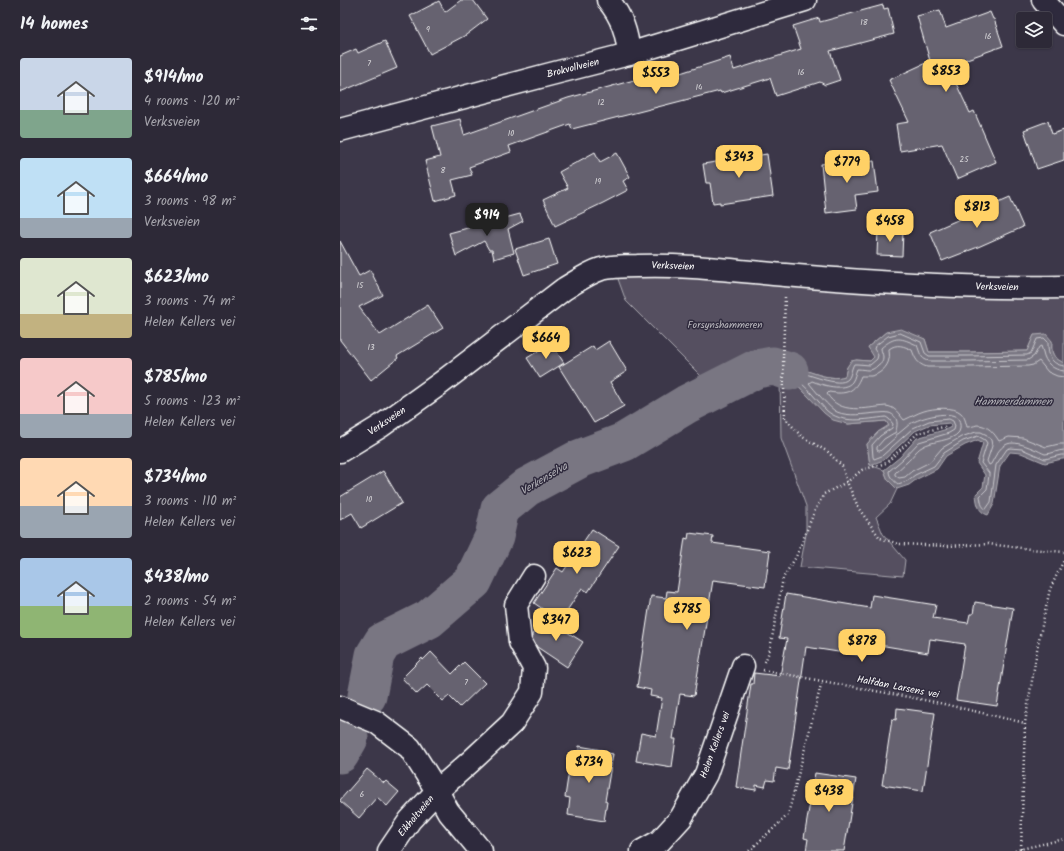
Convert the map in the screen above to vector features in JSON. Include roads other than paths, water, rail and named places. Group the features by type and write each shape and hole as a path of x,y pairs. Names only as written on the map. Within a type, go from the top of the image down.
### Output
{"street":[{"path":"608,0 622,22 627,37 629,54"},
{"name":"Brokvollveien","path":"340,130 629,54 805,0"},
{"path":"1043,0 1064,24"},
{"name":"Verksveien","path":"340,451 381,426 441,383 564,289 583,277 602,269 626,266 657,265 707,267 786,275 932,286 1064,288"},
{"path":"481,851 448,811 437,791 512,723 532,692 534,668 520,642 516,605 534,576"},
{"name":"Helen Kellers vei","path":"642,851 660,841 681,818 706,774 752,668"},
{"name":"Eikholtveien","path":"340,706 376,722 410,748 437,791 410,820 389,851"}],"water":[{"name":"Hammerdammen","path":"901,329 925,339 929,352 1027,351 1034,335 1046,334 1052,341 1053,354 1057,359 1064,363 1064,459 1045,463 1021,453 1010,452 1000,466 994,504 988,515 980,510 976,498 976,494 983,487 985,475 977,463 983,443 978,440 965,445 946,456 937,469 917,479 909,485 897,489 888,480 884,470 900,457 917,438 947,429 951,427 950,423 929,425 915,431 884,460 870,465 867,444 878,432 889,426 886,421 848,424 833,420 824,413 788,375 790,366 824,376 845,376 847,367 851,361 870,361 874,357 868,347 886,332"}],"waterway":[{"name":"Verkenselva","path":"367,696 375,655 383,642 429,619 473,581 494,537 500,509 527,487 579,459 624,442 687,404 756,369 773,366 789,371"},
{"name":"Verkenselva","path":"340,754 349,738"}],"park label":[{"name":"Forsynshammeren","path":"725,325"}]}
